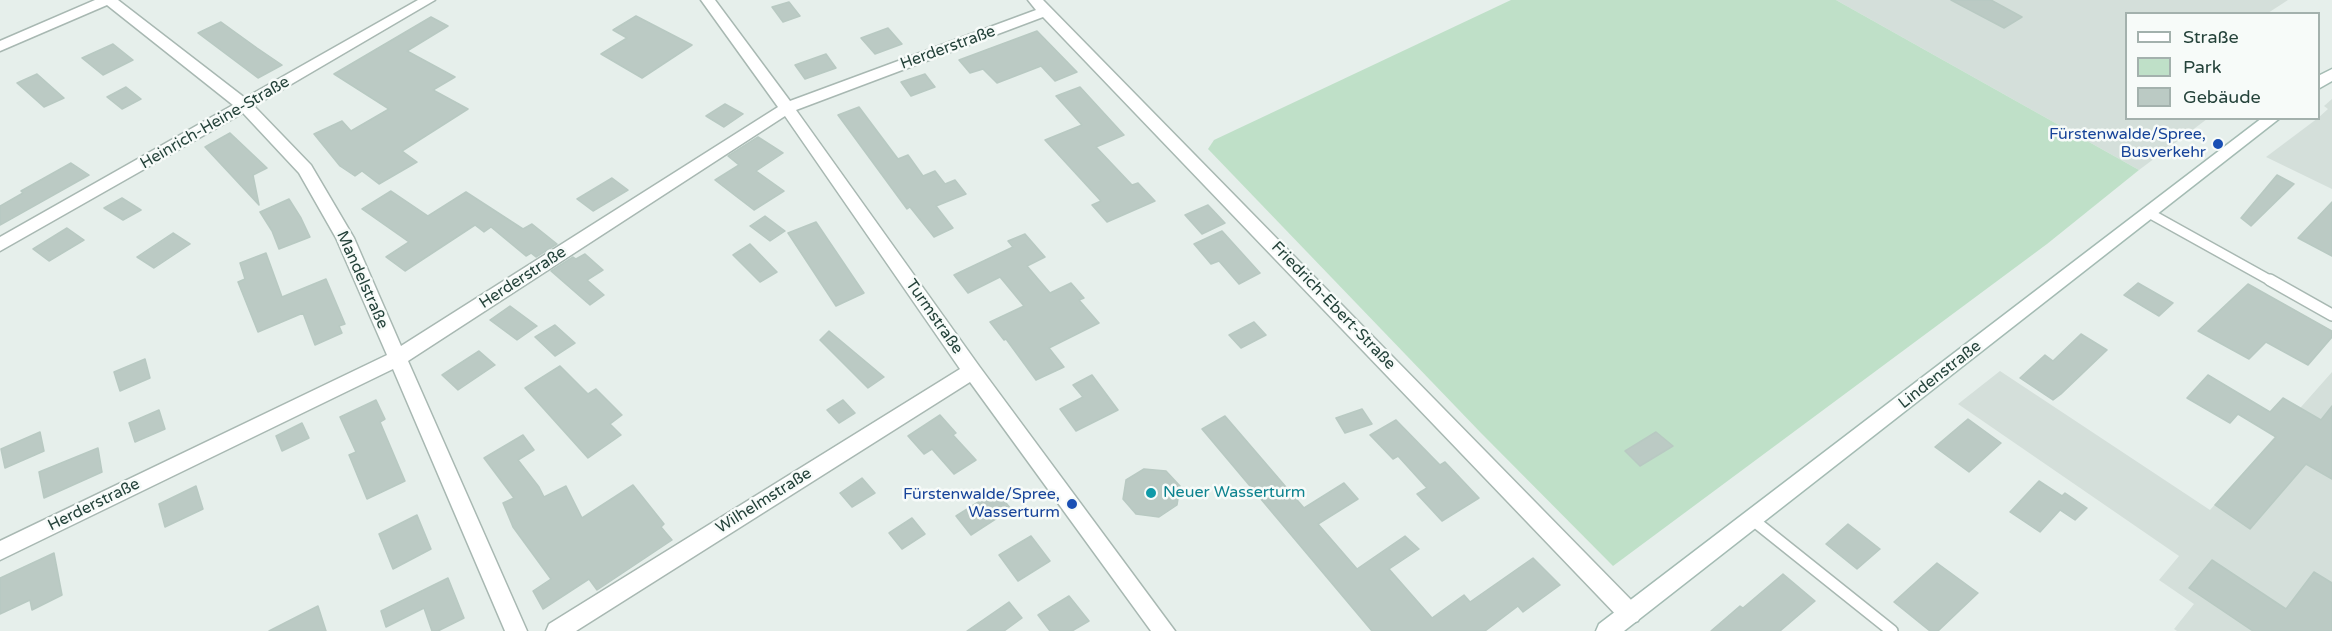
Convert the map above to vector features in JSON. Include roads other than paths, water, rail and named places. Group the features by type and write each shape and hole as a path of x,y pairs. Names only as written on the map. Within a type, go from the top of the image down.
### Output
{"street":[{"path":"0,46 108,0"},
{"name":"Mandelstraße","path":"108,0 245,106 305,169 345,238 516,631"},
{"name":"Heinrich-Heine-Straße","path":"0,244 429,0"},
{"name":"Turmstraße","path":"708,0 972,371 1164,631"},
{"name":"Herderstraße","path":"0,551 396,359 787,108 1040,6"},
{"name":"Friedrich-Ebert-Straße","path":"1040,6 1630,614"},
{"path":"2320,83 2332,74"},
{"name":"Lindenstraße","path":"1607,631 2270,120"},
{"name":"Wilhelmstraße","path":"557,631 972,371"}],"lane":[{"path":"2149,213 2332,315"},
{"path":"1753,520 1892,631"}],"place":[{"name":"Fürstenwalde/Spree, Busverkehr","path":"2218,144"},
{"name":"Neuer Wasserturm","path":"1151,493"},
{"name":"Fürstenwalde/Spree, Wasserturm","path":"1072,504"}]}
